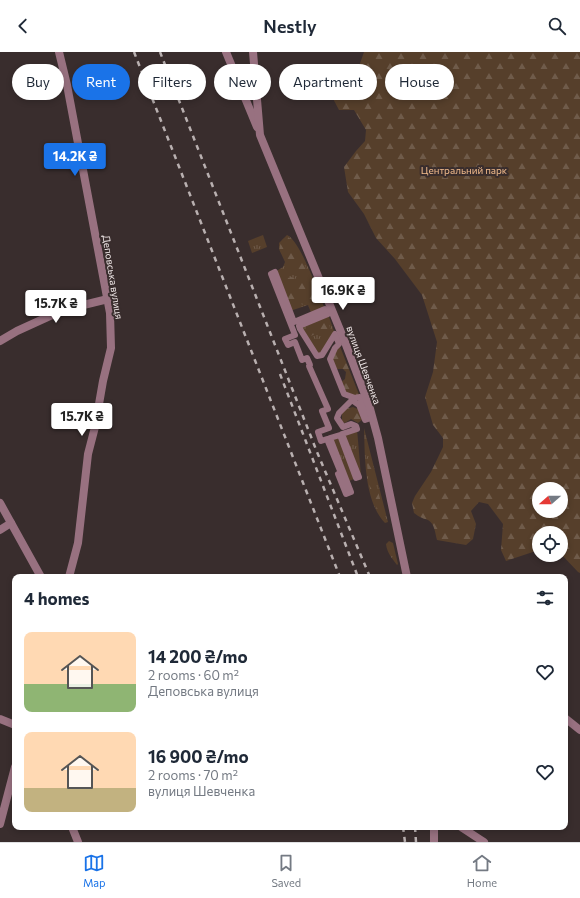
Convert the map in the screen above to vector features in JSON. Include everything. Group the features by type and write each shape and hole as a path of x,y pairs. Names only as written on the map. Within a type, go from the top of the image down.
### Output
{"street":[{"name":"Деповська вулиця","path":"59,52 67,85 108,299 111,348 88,454 78,543 70,574"},
{"path":"226,52 260,135"},
{"name":"вулиця Шевченка","path":"253,52 260,135 343,337 368,405 378,438 406,574"},
{"path":"275,272 294,322 325,309 328,314 300,326 317,356 322,355 335,334 339,344 335,348 330,359 344,394 354,398 360,397 368,419 366,420 359,405 352,400 339,413 337,418 343,427 353,424 357,428 342,434 359,477 356,478 340,435 330,438 351,492 346,494 338,474 341,473 327,439 321,441 318,432 329,428 322,411 328,409 316,384 307,358 302,360 295,342 288,345 285,339 295,335 272,274 275,272"},
{"path":"0,341 17,331 62,310 108,299"},
{"path":"0,503 39,574"},
{"path":"0,530 11,523"},
{"path":"0,719 12,723"},
{"path":"568,720 580,730"},
{"path":"0,824 12,778"},
{"path":"73,830 78,842"},
{"path":"434,830 434,842"},
{"path":"466,830 484,842"}],"green space":[{"name":"Центральний парк","path":"364,52 580,52 580,573 568,561 568,526 532,526 532,552 506,561 501,550 503,524 488,504 479,502 471,511 476,524 473,539 466,545 437,540 432,524 428,520 414,513 412,503 415,496 431,472 443,447 443,438 433,425 425,397 433,372 437,342 422,295 395,259 376,238 364,214 348,192 344,167 365,141 366,130 354,110 339,110 334,100 377,100 377,64 360,64"},
{"path":"263,235 267,247 252,253 248,241"},
{"path":"287,235 298,247 314,280 325,309 312,315 308,305 290,311 275,272 283,267 285,262 279,249 279,243"},
{"path":"288,237 295,244 303,260 308,276 306,279 307,285 315,290 317,298 314,303 316,306 323,307 312,313 312,306 309,301 304,305 301,304 292,307 290,306 287,299 286,289 282,287 278,273 285,279 291,277 300,281 295,265 280,251 282,241 284,238"},
{"path":"328,314 335,334 319,356 299,326"},
{"path":"327,318 332,335 329,341 326,341 319,332 311,336 305,330 308,325"},
{"path":"339,344 360,397 344,394 341,382 345,379 346,372 343,369 337,369 330,359"},
{"path":"353,407 360,410 363,417 362,420 358,423 351,419 345,423 342,422 342,413 345,409"},
{"path":"364,428 388,522 385,523 378,514 369,491"},
{"path":"357,429 361,476 342,434"},
{"path":"340,435 356,478 347,482 330,438"},
{"path":"370,461 383,510 381,512 374,503 370,489 367,463"},
{"path":"389,541 393,543 397,565 387,550 386,544"}],"railway":[{"path":"134,52 339,574"},
{"path":"160,52 317,452 369,574"},
{"path":"280,374 357,574"},
{"path":"403,830 405,842"},
{"path":"415,830 416,842"}]}
